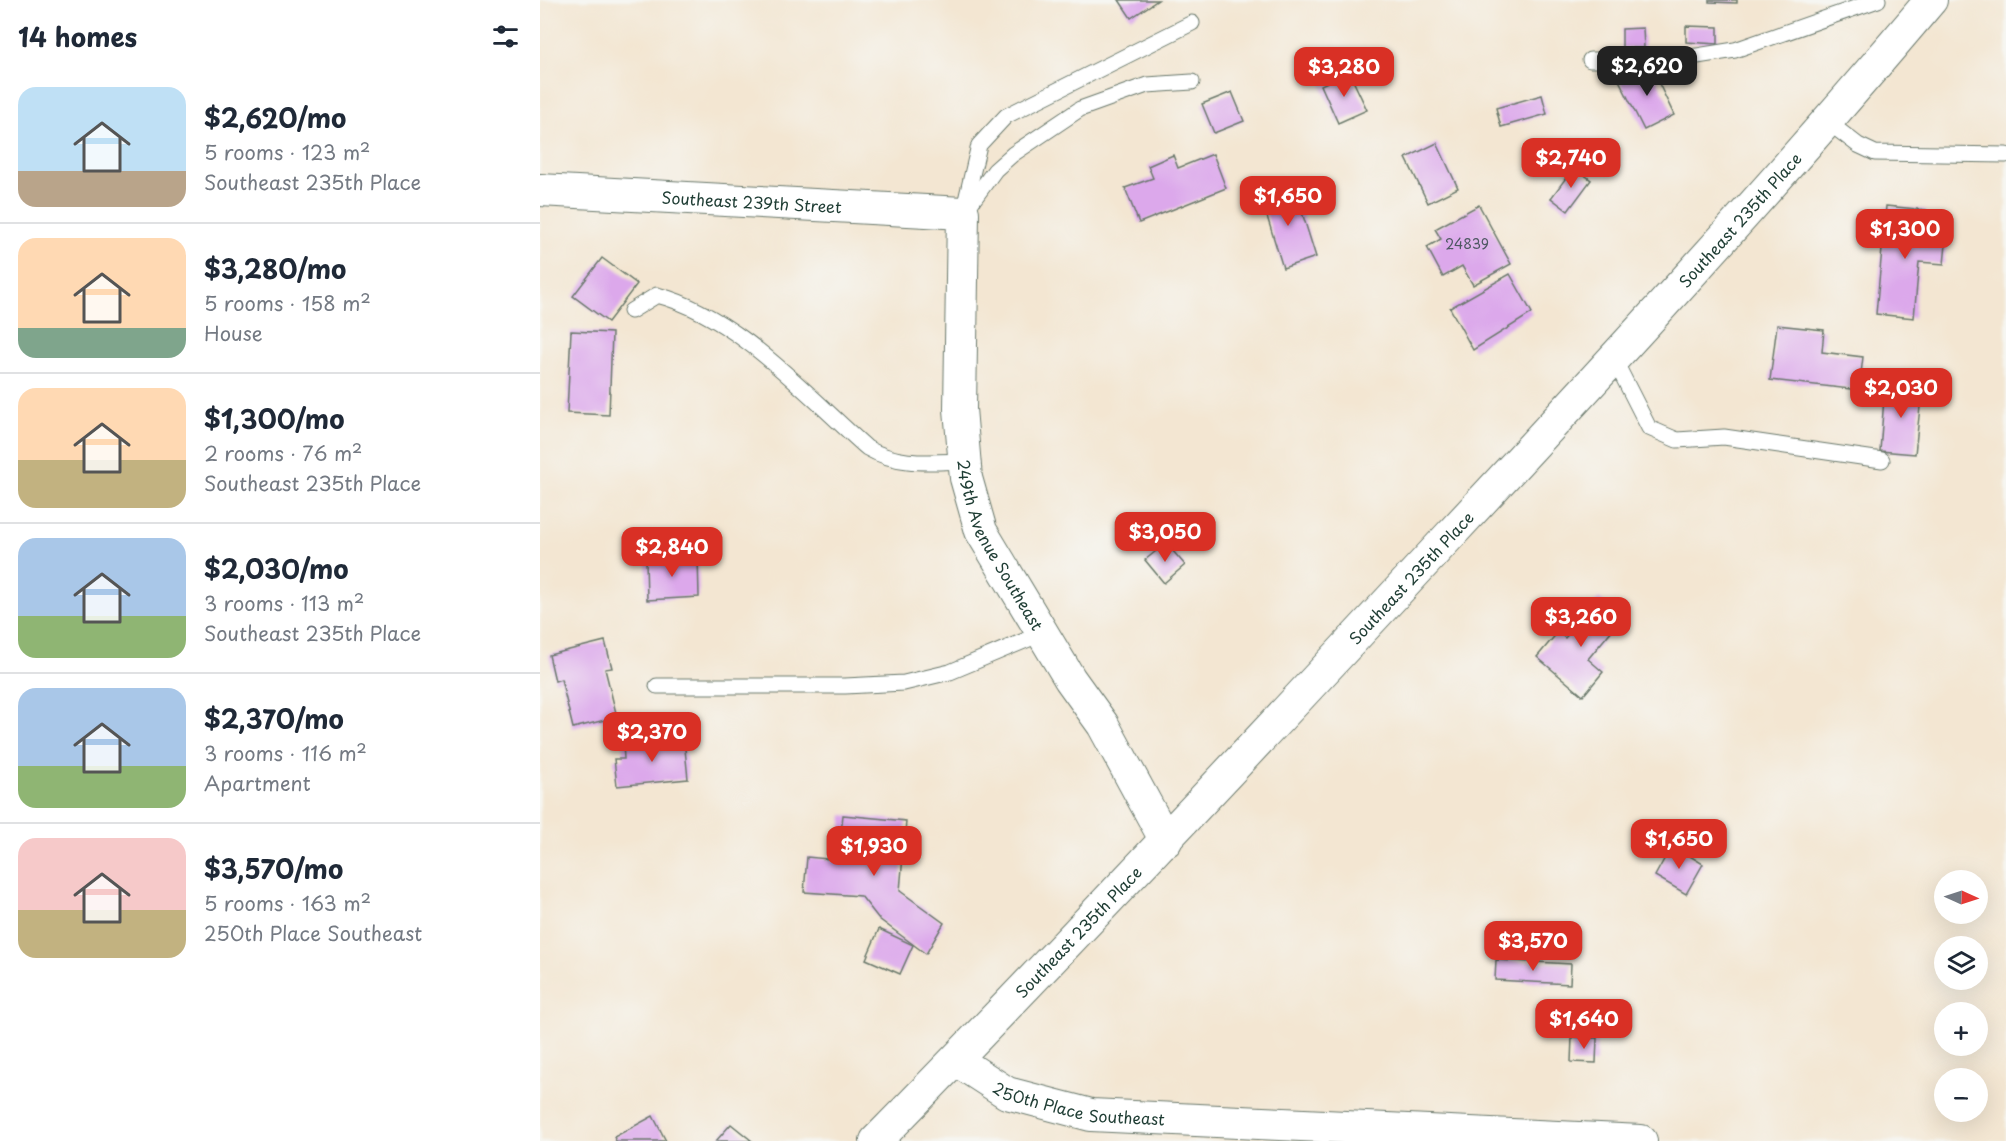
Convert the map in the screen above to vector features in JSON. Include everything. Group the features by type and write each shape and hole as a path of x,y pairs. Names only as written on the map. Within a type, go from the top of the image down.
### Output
{"street":[{"name":"Southeast 235th Place","path":"876,1141 1166,841 1614,358 1828,122 1931,0"},
{"name":"Southeast 239th Street","path":"540,190 963,213"},
{"name":"249th Avenue Southeast","path":"963,213 960,409 966,478 981,531 1070,679 1102,725 1166,841"},
{"name":"250th Place Southeast","path":"956,1060 1007,1093 1091,1115 1641,1141"}],"lane":[{"path":"1590,60 1672,60 1736,50 1878,0"},
{"path":"963,213 979,145 1006,116 1191,23"},
{"path":"963,213 995,170 1013,154 1080,109 1148,85 1192,82"},
{"path":"1828,122 1858,145 1875,153 2006,155"},
{"path":"631,311 657,295 674,300 727,329 763,356 867,448 884,458 912,462 964,461"},
{"path":"1614,358 1649,428 1677,440 1724,437 1882,460"},
{"path":"657,686 845,686 904,683 950,672 1043,633"}],"building":[{"path":"1119,0 1158,0 1131,18"},
{"path":"1709,0 1737,0 1737,3 1709,2"},
{"path":"1686,26 1718,27 1718,44 1686,42"},
{"path":"1643,28 1644,48 1622,48 1622,29"},
{"path":"1650,65 1674,115 1644,130 1619,80"},
{"path":"1349,72 1367,110 1338,123 1321,85"},
{"path":"1232,92 1244,121 1214,133 1202,104"},
{"path":"1542,95 1547,114 1501,127 1496,108"},
{"path":"1437,143 1458,188 1428,203 1406,158"},
{"path":"1213,154 1226,188 1139,223 1125,188 1153,178 1148,166 1173,155 1178,168"},
{"path":"1574,167 1591,180 1568,211 1551,198"},
{"path":"1294,187 1316,257 1283,268 1261,197"},
{"path":"1479,205 1511,264 1473,285 1462,266 1443,277 1427,247 1441,239 1435,229"},
{"path":"1886,206 1926,210 1924,233 1947,235 1944,264 1919,262 1914,318 1876,314"},
{"path":"602,258 637,284 608,322 573,296"},
{"path":"1510,274 1532,313 1473,350 1450,308"},
{"path":"1777,325 1824,330 1822,352 1863,357 1859,390 1770,380"},
{"path":"571,331 612,333 609,415 567,413"},
{"path":"1885,385 1922,388 1915,454 1880,451"},
{"path":"1166,543 1185,565 1164,583 1145,560"},
{"path":"698,557 699,597 647,600 646,559"},
{"path":"1599,598 1622,618 1588,659 1603,672 1583,696 1537,657 1558,632 1565,638"},
{"path":"605,641 612,668 605,669 617,717 573,728 561,679 555,681 549,655"},
{"path":"684,739 688,779 617,786 614,759 624,759 623,744"},
{"path":"843,815 906,821 900,891 944,923 926,954 879,919 861,896 804,892 807,857 838,860"},
{"path":"1672,845 1703,864 1686,894 1655,876"},
{"path":"879,929 913,945 900,974 866,959"},
{"path":"1496,960 1571,964 1570,984 1495,980"},
{"path":"1572,1037 1597,1038 1596,1063 1571,1062"},
{"path":"653,1116 666,1141 616,1141 614,1137"},
{"path":"731,1124 752,1141 716,1141"}]}
